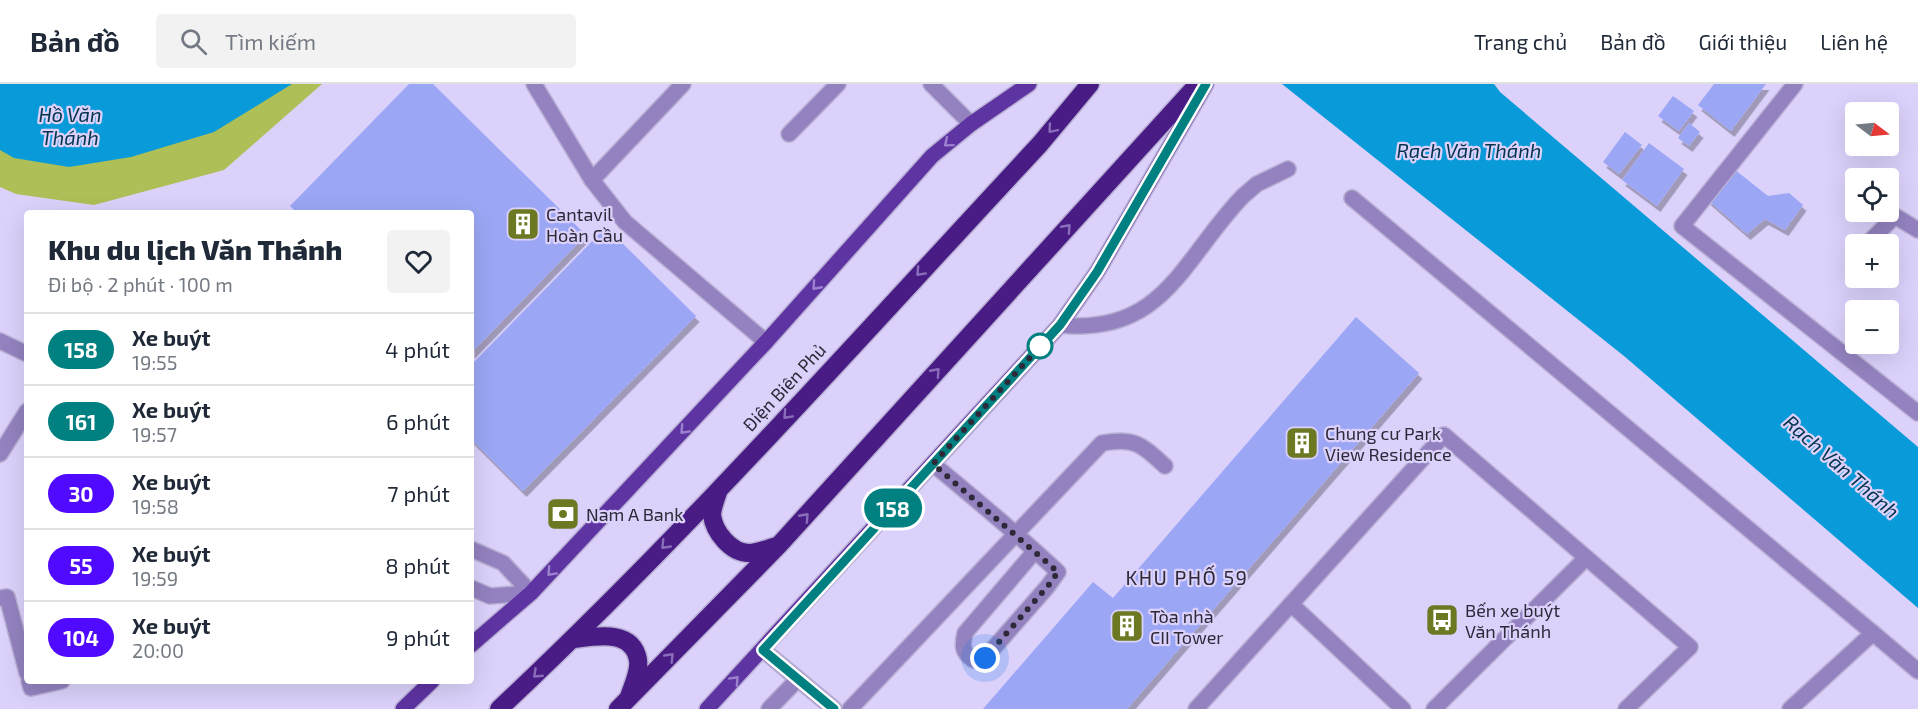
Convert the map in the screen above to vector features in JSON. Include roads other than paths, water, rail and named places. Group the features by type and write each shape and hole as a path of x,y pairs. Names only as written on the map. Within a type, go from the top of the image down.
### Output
{"highway":[{"name":"Điện Biên Phủ","path":"499,709 574,639 720,487 1040,144 1090,84"},
{"path":"624,704 779,545 1198,84"},
{"path":"720,487 712,513 715,527 723,539 736,550 749,554 779,545"},
{"path":"574,639 605,634 620,638 634,648 639,662 624,704"}],"main road":[{"path":"474,642 531,593 766,342 932,156 971,124 1029,84"},
{"path":"707,709 1060,325 1097,272 1206,84"},
{"path":"402,709 429,684"}],"street":[{"path":"534,84 592,180 625,222 766,342"},
{"path":"592,180 683,84"},
{"path":"789,134 838,84"},
{"path":"930,84 971,124"},
{"path":"1795,84 1682,226 1918,413"},
{"path":"1060,325 1100,326 1138,313 1156,301 1172,287 1243,196 1257,184 1288,169"},
{"path":"1352,198 1918,671"},
{"path":"1877,234 1895,216 1918,230"},
{"path":"0,341 24,353"},
{"path":"0,454 24,416"},
{"path":"1196,709 1444,435 1690,648 1626,709"},
{"path":"850,709 1102,443 1130,440 1141,445 1165,466"},
{"path":"933,464 1015,534 1058,572 985,658 973,660 966,655 962,646 965,633 1035,552"},
{"path":"474,550 503,563 531,593"},
{"path":"1434,709 1586,558"},
{"path":"474,589 490,596 531,593"},
{"path":"0,598 7,597 24,662"},
{"path":"1291,604 1403,709"},
{"path":"1790,709 1874,633"},
{"path":"763,650 798,679 818,703 834,709"},
{"path":"769,709 798,679"},
{"path":"30,684 31,688 49,684"}],"water":[{"name":"Hồ Văn Thánh","path":"0,84 292,84 214,132 131,157 69,167 14,158 0,150"},
{"name":"Rạch Văn Thánh","path":"1282,84 1494,84 1500,92 1918,447 1918,608 1624,356"}],"place":[{"name":"Cantavil Hoàn Cầu","path":"523,224"},
{"name":"Chung cư Park View Residence","path":"1302,443"},
{"name":"Nam A Bank","path":"563,514"},
{"name":"Bến xe buýt Văn Thánh","path":"1442,620"},
{"name":"Tòa nhà CII Tower","path":"1127,626"}],"district":[{"name":"KHU PHỐ 59","path":"1187,577"}]}
